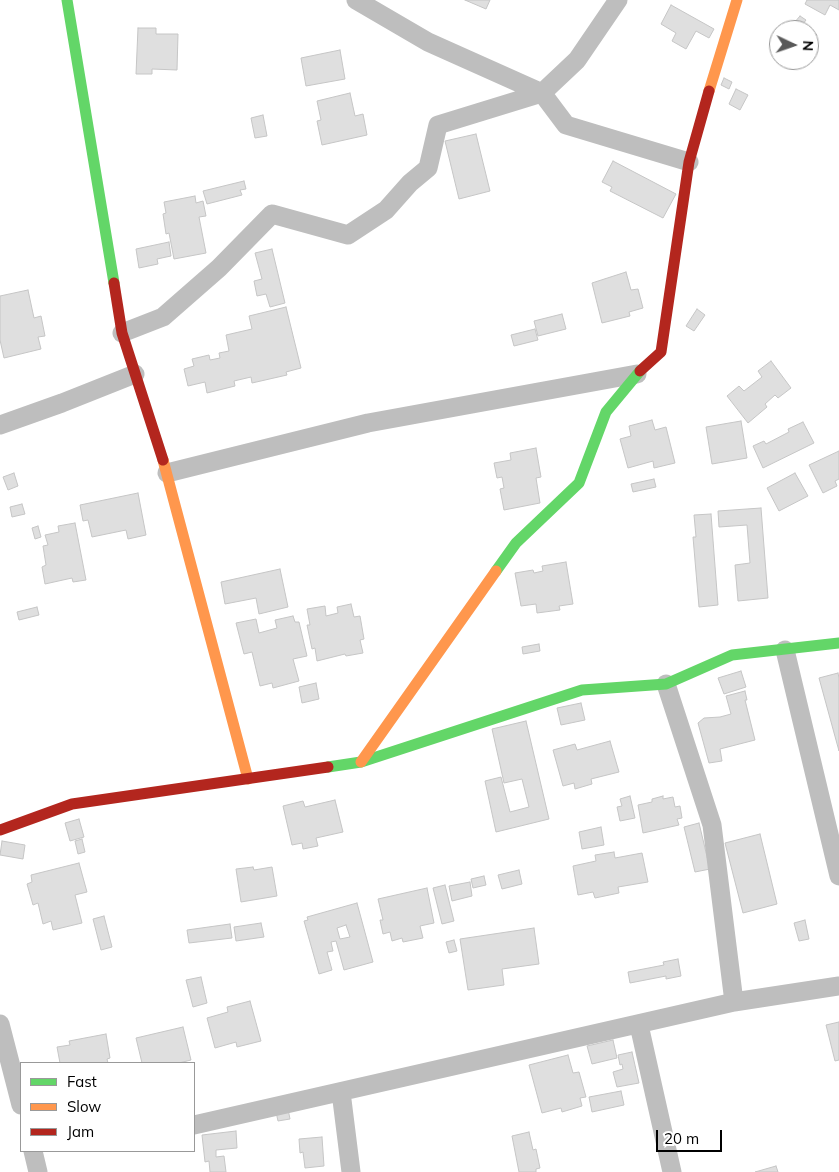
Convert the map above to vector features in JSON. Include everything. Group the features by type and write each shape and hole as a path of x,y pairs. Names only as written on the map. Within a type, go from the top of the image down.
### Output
{"street":[{"path":"67,0 122,333 167,473 248,779"},
{"path":"356,0 428,42 542,93 566,125 689,162"},
{"path":"122,333 163,317 219,268 272,214 348,235 386,210 410,183 428,168 438,125 542,93 578,60 618,0"},
{"path":"361,762 516,543 579,483 606,412 637,374 661,352 689,162 700,119 737,0"},
{"path":"0,425 135,374"},
{"path":"167,473 368,423 637,374"},
{"path":"0,830 72,804 361,762 582,690 666,684 732,655 839,643"},
{"path":"785,650 839,876"},
{"path":"666,684 712,825 734,1002"},
{"path":"195,1125 734,1002 839,986"},
{"path":"0,1024 20,1101"},
{"path":"639,1025 672,1172"},
{"path":"341,1092 351,1172"},
{"path":"38,1172 39,1152"}],"building":[{"path":"465,0 490,0 486,9"},
{"path":"807,0 839,0 839,10 830,5 825,15 805,4"},
{"path":"671,5 714,29 709,38 696,31 686,49 672,41 676,33 661,24"},
{"path":"800,16 806,20 797,20"},
{"path":"138,28 156,28 156,34 178,34 177,70 152,69 152,74 136,74"},
{"path":"340,50 345,79 306,86 301,58"},
{"path":"724,78 732,82 729,89 721,85"},
{"path":"736,89 748,95 740,110 729,104"},
{"path":"350,93 355,116 363,114 367,135 322,145 317,121 321,120 317,101"},
{"path":"263,115 267,136 255,138 251,118"},
{"path":"476,134 490,191 459,199 445,141"},
{"path":"613,161 676,194 663,218 610,191 612,187 602,182"},
{"path":"244,181 246,189 240,190 242,195 207,204 203,191"},
{"path":"195,196 196,203 203,201 206,216 199,217 206,253 174,259 169,233 166,234 163,214 166,213 164,202"},
{"path":"169,242 171,256 157,259 158,264 139,268 136,249"},
{"path":"272,249 285,303 270,307 266,294 257,296 254,281 262,279 255,253"},
{"path":"626,272 631,290 638,289 643,308 629,312 630,316 602,323 592,283"},
{"path":"28,290 34,318 41,316 45,336 38,337 41,349 4,358 0,340 0,296"},
{"path":"286,307 301,368 286,372 287,375 252,383 251,377 234,381 235,386 207,393 205,382 188,386 184,369 194,366 192,359 209,355 210,360 220,358 219,353 229,351 226,335 252,329 249,316"},
{"path":"697,309 705,315 694,331 686,326"},
{"path":"562,314 566,329 538,336 534,321"},
{"path":"535,329 538,340 514,346 511,335"},
{"path":"771,361 791,388 778,398 775,395 765,404 767,407 748,423 727,396 739,386 744,391 762,377 758,371"},
{"path":"652,420 655,430 666,427 675,463 654,468 653,461 628,468 620,439 631,436 629,426"},
{"path":"741,421 747,458 712,464 706,427"},
{"path":"803,422 814,443 763,468 753,446 764,441 766,444 789,432 788,429"},
{"path":"536,448 541,477 536,478 540,503 504,510 500,489 504,488 502,477 497,478 494,463 511,460 510,453"},
{"path":"839,451 839,479 835,481 837,486 823,493 809,465"},
{"path":"14,473 18,486 8,490 3,477"},
{"path":"795,473 808,496 779,511 767,488"},
{"path":"654,479 656,487 633,492 631,484"},
{"path":"138,493 146,535 128,539 126,530 92,537 88,520 83,521 80,505"},
{"path":"22,504 25,514 12,517 10,507"},
{"path":"761,508 768,598 738,601 735,565 750,563 747,525 719,527 718,511"},
{"path":"711,514 718,605 699,607 693,537 696,537 694,515"},
{"path":"75,523 86,580 73,582 72,578 45,584 42,567 46,565 43,546 48,545 45,535 59,532 58,526"},
{"path":"38,526 41,537 35,539 32,528"},
{"path":"566,562 573,604 559,606 560,610 537,613 536,604 521,606 515,573 533,570 534,573 543,571 542,566"},
{"path":"280,569 288,607 259,614 256,598 225,604 221,582"},
{"path":"351,604 354,617 360,616 364,639 360,640 363,653 346,656 345,654 317,661 315,648 312,649 307,625 310,625 307,609 325,606 326,616 338,613 337,607"},
{"path":"37,607 39,615 19,620 17,612"},
{"path":"293,616 295,622 299,622 307,656 293,659 299,681 273,688 272,683 260,686 252,652 244,654 236,623 256,619 259,633 277,628 275,620"},
{"path":"539,644 540,651 523,654 522,647"},
{"path":"741,671 746,687 724,694 718,678"},
{"path":"838,673 839,678 839,751 819,678"},
{"path":"316,683 319,699 302,703 299,687"},
{"path":"745,691 747,700 745,700 755,740 720,749 722,761 709,763 698,723 704,718 731,714 726,696"},
{"path":"581,703 585,720 561,725 557,708"},
{"path":"526,721 549,819 496,832 485,781 501,777 510,812 529,807 522,779 504,783 492,729"},
{"path":"610,741 619,772 591,779 592,784 575,789 574,783 563,786 553,750 575,744 577,750"},
{"path":"630,796 635,818 620,821 617,807 622,806 620,799"},
{"path":"663,796 663,799 673,797 675,807 680,806 682,818 677,819 679,825 643,833 638,805 652,802 652,799"},
{"path":"335,800 343,832 316,838 318,846 303,849 302,843 292,845 283,806 303,801 305,807"},
{"path":"79,819 84,837 70,841 65,823"},
{"path":"699,823 710,869 695,872 684,827"},
{"path":"601,827 604,845 582,849 579,832"},
{"path":"760,834 777,904 743,913 725,843"},
{"path":"82,839 85,852 78,854 75,841"},
{"path":"2,841 25,845 23,859 0,855"},
{"path":"614,852 615,858 642,853 648,882 618,887 619,893 595,898 593,892 578,895 573,866 596,861 595,855"},
{"path":"79,863 87,892 75,895 82,923 53,930 51,921 43,924 38,903 33,905 27,884 32,882 31,875"},
{"path":"253,867 254,870 272,867 277,896 241,902 236,869"},
{"path":"519,870 522,884 502,889 498,875"},
{"path":"484,876 486,885 473,888 471,879"},
{"path":"470,882 472,896 452,901 449,886"},
{"path":"445,885 454,921 442,924 433,888"},
{"path":"427,888 434,923 420,926 423,938 403,942 402,938 392,941 390,932 383,934 380,920 383,920 378,899"},
{"path":"357,903 373,962 344,970 336,941 331,942 333,951 327,952 332,970 319,974 304,921 308,920 307,917","holes":["346,925 350,937 340,939 337,928"]},
{"path":"104,916 112,947 101,950 93,919"},
{"path":"805,920 809,939 799,941 794,923"},
{"path":"261,923 264,937 236,941 234,927"},
{"path":"230,924 232,938 189,943 187,930"},
{"path":"534,928 539,964 502,969 504,985 468,990 460,939"},
{"path":"454,940 457,951 449,953 446,942"},
{"path":"678,959 681,976 666,979 666,976 630,983 628,972 664,965 663,962"},
{"path":"201,977 207,1003 193,1007 186,980"},
{"path":"250,1001 261,1041 237,1047 236,1042 215,1048 207,1018 228,1012 227,1007"},
{"path":"839,1022 839,1060 835,1061 826,1025"},
{"path":"183,1027 191,1060 183,1062 142,1062 136,1038"},
{"path":"106,1034 110,1058 107,1059 108,1062 60,1062 57,1047 70,1045 69,1041"},
{"path":"613,1040 617,1058 592,1064 587,1046"},
{"path":"632,1052 639,1083 617,1087 613,1072 623,1069 618,1055"},
{"path":"568,1055 573,1073 579,1072 586,1097 580,1098 582,1106 562,1112 561,1108 542,1113 529,1065"},
{"path":"621,1091 624,1105 592,1112 589,1097"},
{"path":"288,1109 290,1119 278,1121 276,1112"},
{"path":"236,1131 237,1148 216,1150 216,1157 224,1156 226,1172 210,1172 209,1161 205,1162 202,1135"},
{"path":"529,1132 533,1150 536,1149 540,1168 536,1169 536,1172 519,1172 512,1136"},
{"path":"322,1137 324,1166 305,1168 303,1152 300,1153 299,1139"},
{"path":"776,1166 778,1172 755,1172"}],"traffic: fast":[{"path":"67,0 114,283"},
{"path":"496,571 516,543 579,483 606,412 640,371"},
{"path":"328,767 361,762 582,690 666,684 732,655 839,643"}],"traffic: slow":[{"path":"709,91 737,0"},
{"path":"163,460 248,779"},
{"path":"361,762 496,571"}],"traffic: jam":[{"path":"640,371 661,352 689,162 709,91"},
{"path":"114,283 122,333 163,460"},
{"path":"0,830 72,804 328,767"}]}
